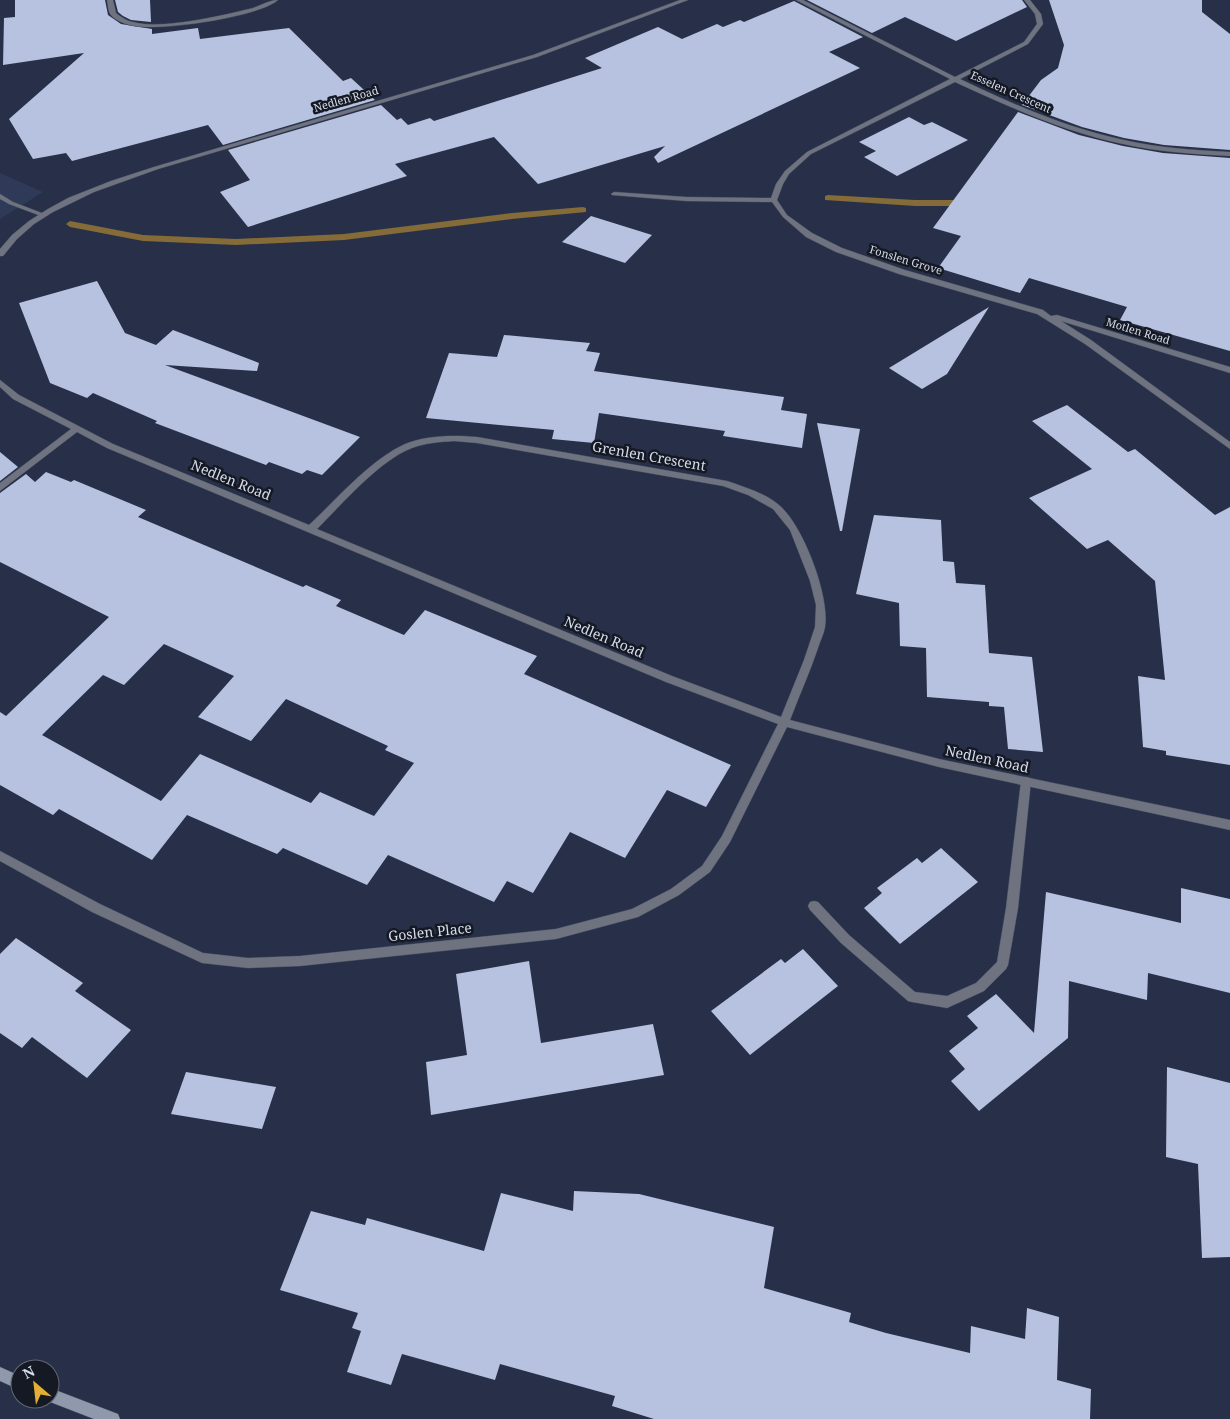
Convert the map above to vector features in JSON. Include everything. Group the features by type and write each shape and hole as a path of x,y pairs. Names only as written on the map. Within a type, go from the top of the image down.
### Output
{"street":[{"path":"110,0 113,14 120,19 135,25 153,26 250,11 266,6 275,0"},
{"name":"Nedlen Road","path":"0,254 6,246 43,215 100,188 146,171 535,56 684,0"},
{"name":"Esselen Crescent","path":"798,0 1010,105 1093,135 1141,145 1230,154"},
{"path":"614,194 686,199 774,200 778,185 788,169 809,153 1026,43 1036,32 1040,24 1038,14 1027,0"},
{"path":"0,196 12,203 43,215"},
{"name":"Fonslen Grove","path":"774,200 784,216 809,235 839,250 902,272 1040,312 1088,342 1230,446"},
{"name":"Motlen Road","path":"1040,312 1230,370"},
{"name":"Nedlen Road","path":"0,383 16,397 110,446 312,528 669,679 784,722 902,754 1230,824"},
{"path":"0,488 76,429"},
{"name":"Grenlen Crescent","path":"312,528 383,460 409,446 454,438 724,483 751,493 776,507 794,529 815,581 821,606 820,627 810,660 784,722"},
{"name":"Goslen Place","path":"0,856 96,908 202,958 248,963 300,961 556,934 634,913 675,892 706,869 726,839 784,722"},
{"path":"814,906 845,939 912,997 947,1002 980,988 1002,965 1012,908 1026,781"},
{"path":"60,1399 113,1419"}],"shaded area":[{"path":"0,173 43,192 0,219"}],"building":[{"path":"15,0 105,0 108,15 121,24 152,29 152,34 198,28 200,39 289,28 343,81 351,78 375,100 223,145 208,125 72,161 66,153 33,159 9,119 84,53 3,65 4,18 15,17"},
{"path":"115,0 150,0 151,22 131,20 123,16 118,12"},
{"path":"807,0 1022,0 1027,7 956,41 905,17 872,33"},
{"path":"1049,0 1202,0 1202,12 1230,34 1230,150 1164,145 1124,138 1082,127 1022,105 1041,80 1058,68 1064,45"},
{"path":"794,1 863,37 829,52 860,68 658,163 654,157 665,146 538,184 494,137 395,164 407,176 248,227 220,192 250,180 228,150 381,105 397,120 401,118 408,125 430,118 434,121 602,68 585,58 658,27 682,39 717,24 723,27 740,20 744,22"},
{"path":"1018,112 1079,135 1123,146 1163,153 1230,158 1230,351 1120,320 1127,307 1029,278 1020,293 938,268 961,236 933,228"},
{"path":"909,117 924,125 932,122 968,140 897,176 864,157 876,151 859,142"},
{"path":"591,216 652,235 625,263 562,242"},
{"path":"97,281 125,333 156,345 173,330 259,363 257,371 165,365 360,437 322,475 307,470 302,474 269,462 266,465 155,423 157,421 93,393 87,398 50,383 19,303"},
{"path":"989,307 947,374 922,389 889,368"},
{"path":"504,335 590,343 586,351 600,353 594,371 784,397 781,410 807,414 802,448 723,436 725,431 599,413 594,443 552,439 554,430 426,418 449,353 497,357"},
{"path":"1067,405 1128,452 1135,449 1215,515 1230,507 1230,765 1166,755 1166,751 1143,747 1138,676 1165,680 1155,581 1108,540 1087,549 1029,498 1092,469 1032,421"},
{"path":"817,423 860,429 842,531 840,531"},
{"path":"0,452 18,467 0,481"},
{"path":"46,472 71,482 74,480 146,510 138,517 303,587 306,585 341,600 336,606 404,635 425,610 537,656 524,674 731,765 706,807 667,790 625,858 570,832 533,893 507,881 494,902 388,855 367,885 283,848 277,854 187,815 152,860 59,809 53,815 0,785 0,712 6,716 109,617 0,562 0,493 26,474 35,482","holes":["164,644 234,676 198,717 251,741 286,699 388,746 385,750 414,763 374,816 320,792 311,803 200,754 161,801 42,735 103,675 124,685"]},
{"path":"874,515 941,520 943,561 954,562 956,583 985,585 989,653 1032,657 1043,752 1008,749 1004,707 989,706 989,702 927,697 926,648 900,646 899,603 856,594"},
{"path":"941,848 978,882 900,944 864,908 882,893 877,888 917,858 922,863"},
{"path":"1181,888 1230,899 1230,993 1148,973 1147,1000 1069,981 1068,1038 979,1111 951,1081 965,1069 949,1051 978,1028 967,1016 996,994 1034,1033 1046,892 1181,923"},
{"path":"16,938 83,983 75,991 131,1030 87,1078 32,1037 22,1048 0,1033 0,954"},
{"path":"803,949 838,986 750,1055 711,1011 781,959 785,963"},
{"path":"529,961 541,1043 653,1024 664,1075 431,1115 426,1062 467,1055 456,974"},
{"path":"1167,1067 1230,1083 1230,1257 1202,1258 1198,1164 1166,1157"},
{"path":"186,1072 276,1087 262,1129 171,1114"},
{"path":"574,1191 639,1194 774,1227 764,1288 851,1313 849,1322 886,1333 970,1353 971,1326 1025,1339 1027,1308 1059,1317 1057,1380 1091,1389 1090,1419 654,1419 612,1406 615,1396 500,1364 495,1380 402,1354 391,1385 347,1372 361,1331 352,1328 358,1313 280,1290 311,1211 365,1225 367,1218 484,1251 501,1193 573,1211"}],"waterway":[{"path":"828,198 915,203 968,203"},
{"path":"70,224 143,238 236,242 344,237 512,216 583,210"}]}
